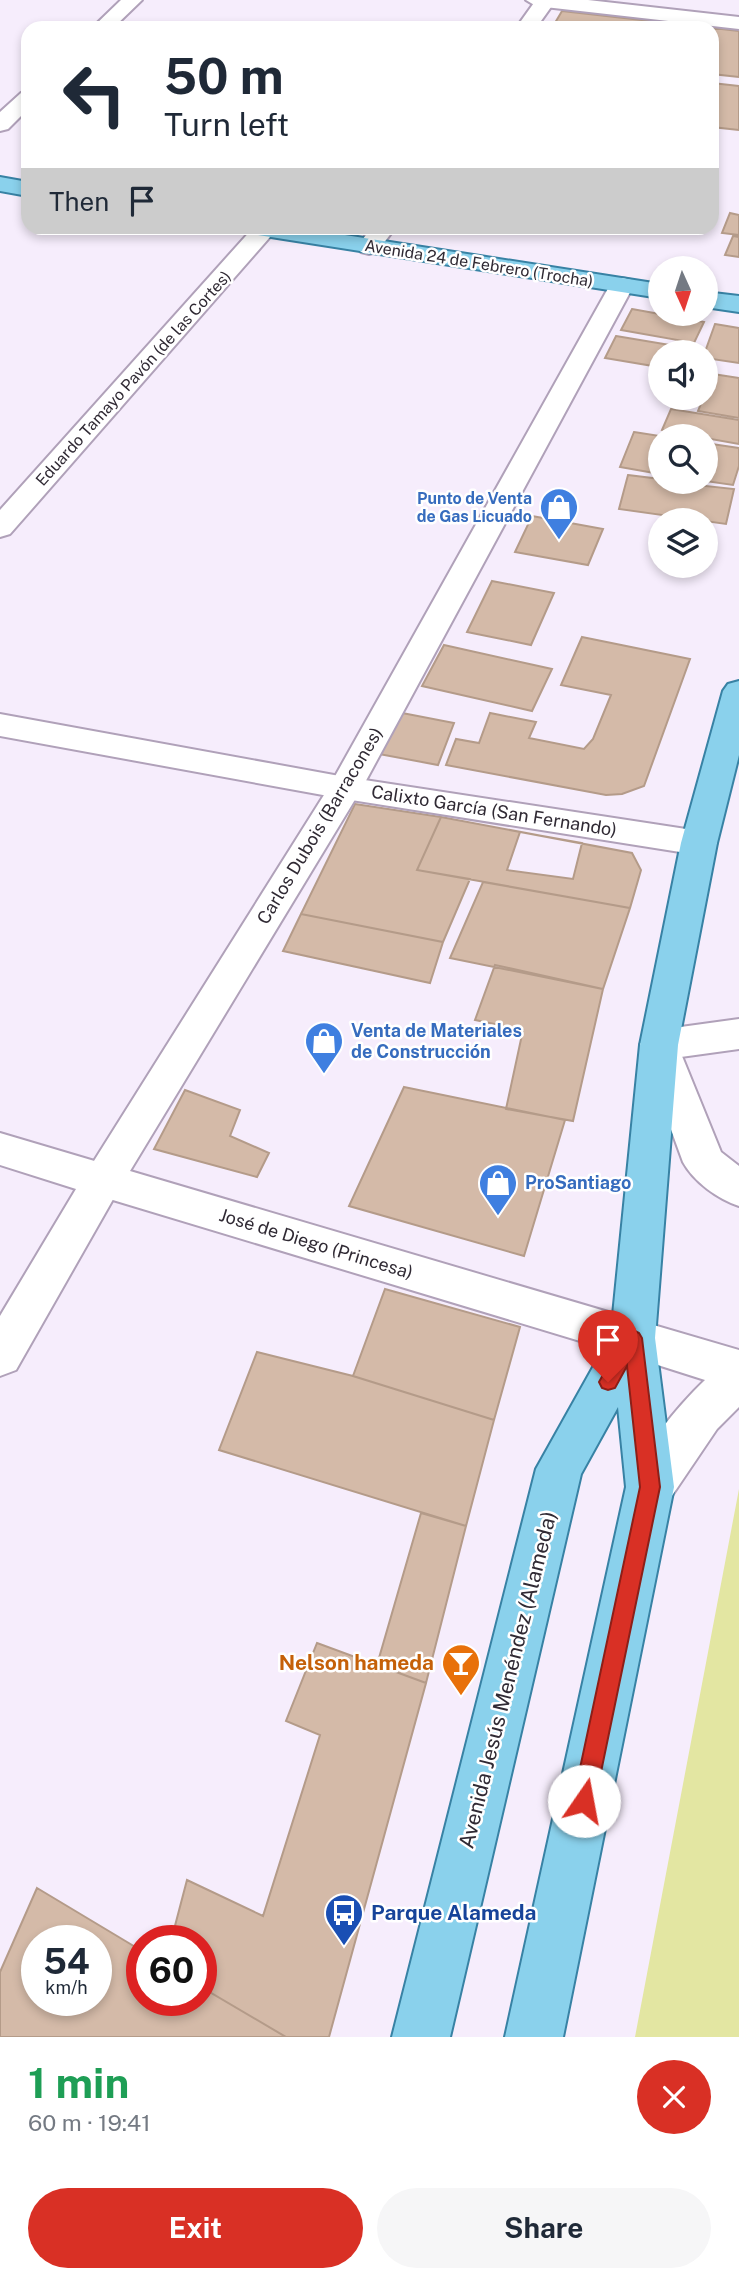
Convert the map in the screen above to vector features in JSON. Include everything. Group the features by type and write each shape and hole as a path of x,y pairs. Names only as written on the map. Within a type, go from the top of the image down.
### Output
{"main road":[{"path":"0,184 21,188"},
{"name":"Avenida 24 de Febrero (Trocha)","path":"350,235 376,237 648,289"},
{"path":"718,301 739,304"},
{"name":"Avenida Jesús Menéndez (Alameda)","path":"534,2037 650,1487 633,1338 659,1045 699,843 739,691"},
{"name":"Avenida Jesús Menéndez (Alameda)","path":"421,2037 559,1469 633,1338"}],"street":[{"path":"110,21 132,0"},
{"path":"530,21 542,0 739,23"},
{"path":"0,124 21,104"},
{"name":"Eduardo Tamayo Pavón (de las Cortes)","path":"0,527 255,235"},
{"name":"Carlos Dubois (Barracones)","path":"0,1356 103,1180 345,788 622,285"},
{"name":"Calixto García (San Fernando)","path":"0,725 345,788 699,843"},
{"path":"739,1034 659,1045 704,1162 739,1189"},
{"name":"José de Diego (Princesa)","path":"0,1149 633,1338"},
{"path":"633,1338 739,1370"},
{"name":"Avenida Jesús Menéndez (Alameda)","path":"650,1487 701,1414 739,1377"}],"green space":[{"path":"739,1489 739,2037 635,2037"}],"building":[{"path":"562,11 650,21 556,21"},
{"path":"719,29 739,31 739,77 719,75"},
{"path":"719,84 739,86 739,130 719,128"},
{"path":"730,213 739,215 739,235 722,233"},
{"path":"733,236 739,237 739,257 725,255"},
{"path":"632,309 648,312 648,326 702,326 695,340 677,340 621,330"},
{"path":"718,324 739,328 739,363 718,360 718,340 709,340 714,326"},
{"path":"616,336 648,341 648,365 605,358"},
{"path":"718,375 739,378 739,418 698,411 718,410"},
{"path":"671,410 739,420 739,444 718,440 718,424 665,424"},
{"path":"634,432 648,434 648,472 620,467"},
{"path":"718,445 739,448 739,466 733,485 718,483"},
{"path":"628,475 648,478 648,494 718,494 718,487 734,489 726,524 718,523 718,508 648,508 648,513 619,509"},
{"name":"Punto de Venta de Gas Licuado","path":"532,516 603,529 588,565 515,552"},
{"path":"492,581 554,593 531,645 467,632"},
{"path":"582,637 690,659 644,786 622,794 606,795 446,765 456,739 479,743 490,713 536,722 529,738 584,749 593,739 611,695 561,685"},
{"path":"444,645 552,669 532,711 422,686"},
{"path":"397,712 454,723 438,765 379,754"},
{"path":"355,804 441,817 417,870 470,879 443,942 301,914"},
{"path":"441,817 632,853 641,870 630,908 417,870"},
{"path":"520,832 582,843 573,879 507,870"},
{"path":"483,882 630,908 603,989 450,958"},
{"path":"301,914 443,942 430,983 283,951"},
{"path":"495,965 603,989 573,1121 506,1109 523,1030 475,1020"},
{"path":"404,1087 565,1120 524,1256 349,1206"},
{"path":"185,1090 240,1110 230,1136 269,1153 257,1177 154,1149"},
{"path":"385,1289 520,1327 494,1420 353,1376"},
{"path":"257,1352 353,1376 494,1420 466,1526 219,1450"},
{"path":"421,1513 466,1526 426,1683 377,1665"},
{"path":"317,1643 426,1683 329,2037 286,2037 217,1996 217,1925 175,1925 187,1880 263,1916 320,1735 286,1721"},
{"path":"37,1888 99,1925 21,1925 21,2016 112,2016 112,1933 126,1941 126,2016 217,2016 217,1996 286,2037 0,2037 0,1972"}],"place":[{"name":"Punto de Venta de Gas Licuado","path":"559,541"},
{"name":"Venta de Materiales de Construcción","path":"324,1075"},
{"name":"ProSantiago","path":"498,1217"},
{"name":"Nelson hameda","path":"461,1697"},
{"name":"Parque Alameda","path":"344,1947"}],"route":[{"path":"584,1801 650,1487 633,1338 608,1382"}]}
